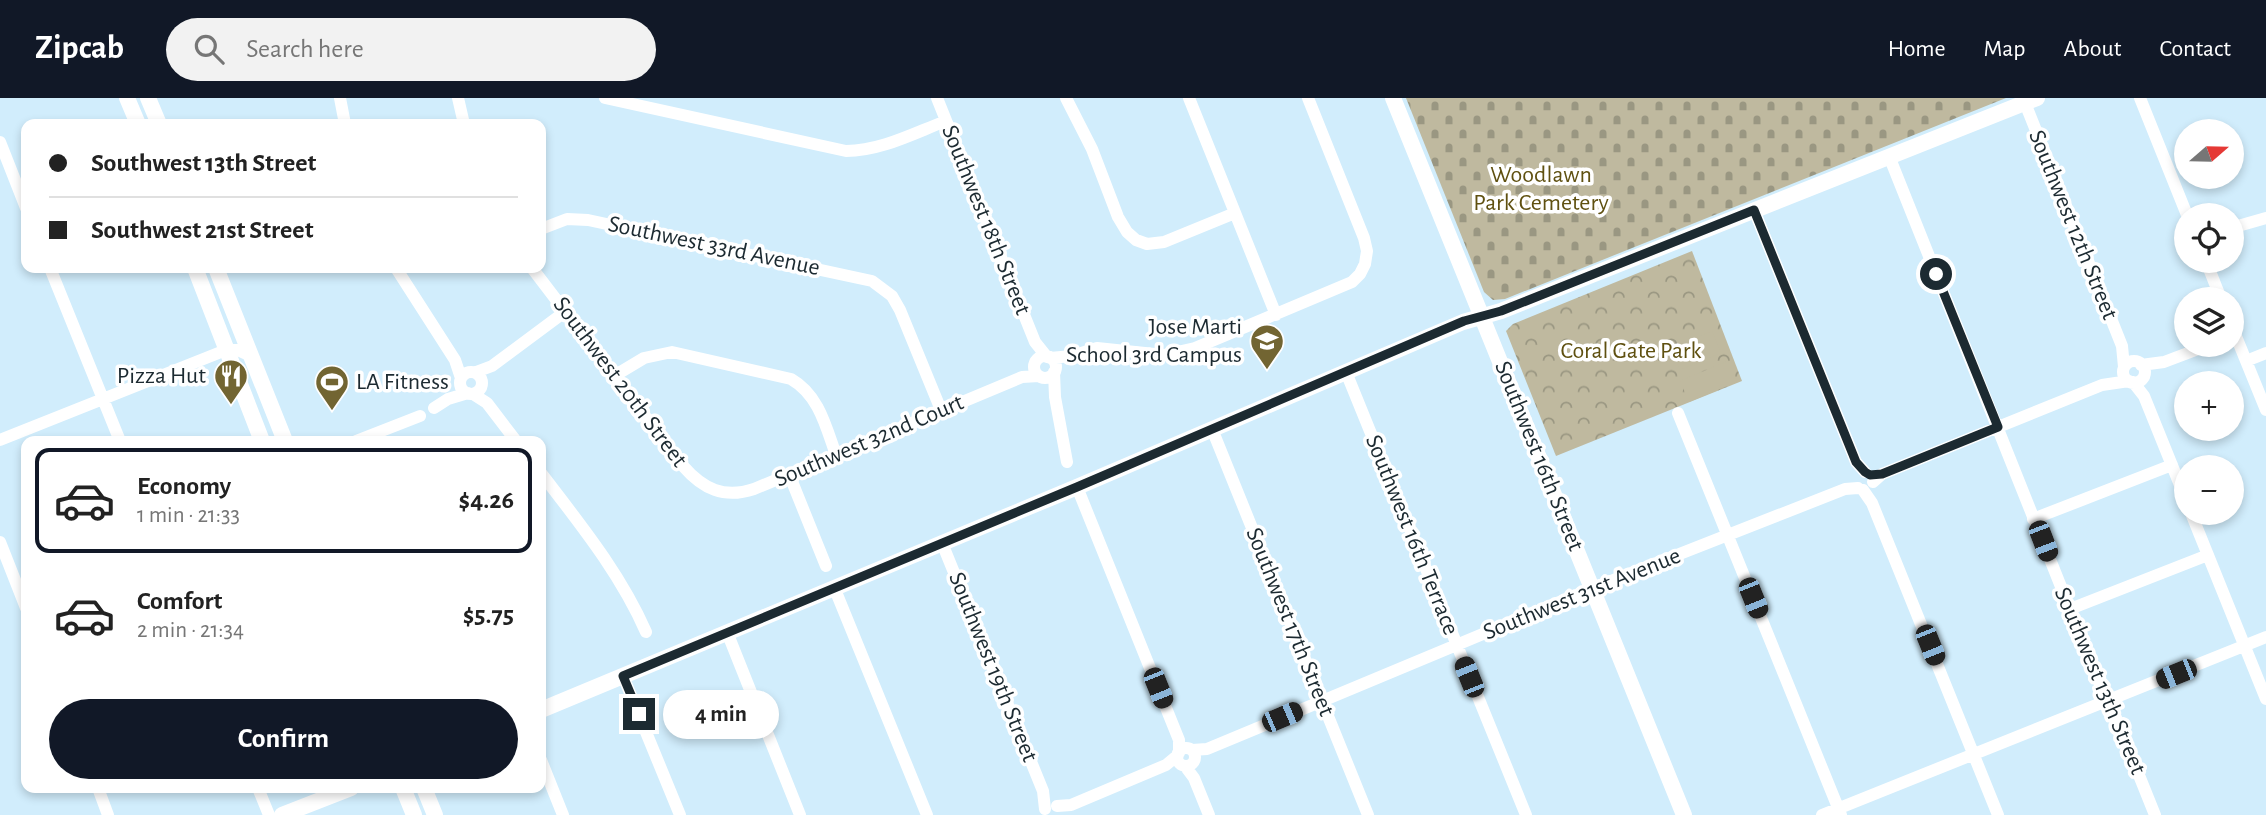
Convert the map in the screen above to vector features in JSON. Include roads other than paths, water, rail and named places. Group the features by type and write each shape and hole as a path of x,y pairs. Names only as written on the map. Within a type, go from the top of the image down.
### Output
{"street":[{"path":"127,98 136,119"},
{"path":"148,98 157,119"},
{"path":"340,98 344,119"},
{"path":"605,98 846,151 873,148 946,121"},
{"name":"Southwest 18th Street","path":"937,98 1045,367"},
{"path":"1066,98 1092,149 1118,217 1127,232 1136,240 1147,244 1164,242 1235,213"},
{"path":"1189,98 1276,315"},
{"path":"1068,462 1055,397 1045,367 1087,350 1106,348 1150,355 1180,353 1346,286 1356,279 1363,269 1367,251 1364,238 1308,98"},
{"name":"Southwest 16th Street","path":"1393,98 1684,815"},
{"path":"2140,98 2182,203"},
{"path":"460,99 463,119"},
{"path":"546,708 1077,487 1464,321 1513,306 2031,101"},
{"name":"Southwest 12th Street","path":"2031,101 2122,346 2135,373"},
{"path":"0,142 21,195"},
{"name":"Southwest 13th Street","path":"1889,156 2155,815"},
{"path":"1754,210 1998,815"},
{"path":"2244,224 2266,218"},
{"name":"Southwest 33rd Avenue","path":"546,227 567,219 588,219 872,281 885,290 900,310 941,410"},
{"path":"52,273 118,436"},
{"path":"197,273 260,436"},
{"path":"218,273 283,436"},
{"path":"400,273 455,360 512,436"},
{"name":"Southwest 20th Street","path":"536,273 683,466 701,484 713,491"},
{"path":"434,408 566,311"},
{"path":"0,440 226,350 238,350 251,356"},
{"path":"614,376 644,358 672,352 791,380 805,389 815,402 836,455"},
{"path":"2246,361 2266,353"},
{"name":"Southwest 31st Avenue","path":"1053,811 1593,588 2177,357"},
{"path":"2244,357 2266,410"},
{"name":"Southwest 32nd Court","path":"713,491 728,494 744,492 1045,367"},
{"name":"Southwest 16th Terrace","path":"1346,372 1526,815"},
{"path":"2135,373 2174,470"},
{"path":"1678,413 1840,812"},
{"path":"369,436 420,416"},
{"name":"Southwest 17th Street","path":"1212,429 1368,815"},
{"path":"2034,519 2172,465"},
{"path":"789,474 826,566"},
{"path":"546,480 614,571 646,632"},
{"path":"1077,487 1188,755 1209,815"},
{"path":"2196,525 2266,699"},
{"path":"0,542 21,595"},
{"name":"Southwest 19th Street","path":"942,543 1053,811"},
{"path":"2070,609 2208,555"},
{"path":"834,587 926,815"},
{"path":"727,632 800,815"},
{"path":"1822,815 1840,812 1973,753 2266,637"},
{"path":"623,676 676,814"},
{"path":"546,772 563,815"},
{"path":"100,793 108,815"},
{"path":"260,793 269,815"},
{"path":"282,815 338,793"},
{"path":"405,793 414,815"},
{"path":"426,793 435,815"}],"place":[{"name":"Jose Marti School 3rd Campus","path":"1267,371"},
{"name":"Pizza Hut","path":"231,406"},
{"name":"LA Fitness","path":"332,412"}],"park label":[{"name":"Woodlawn Park Cemetery","path":"1541,189"},
{"name":"Coral Gate Park","path":"1631,351"}]}
